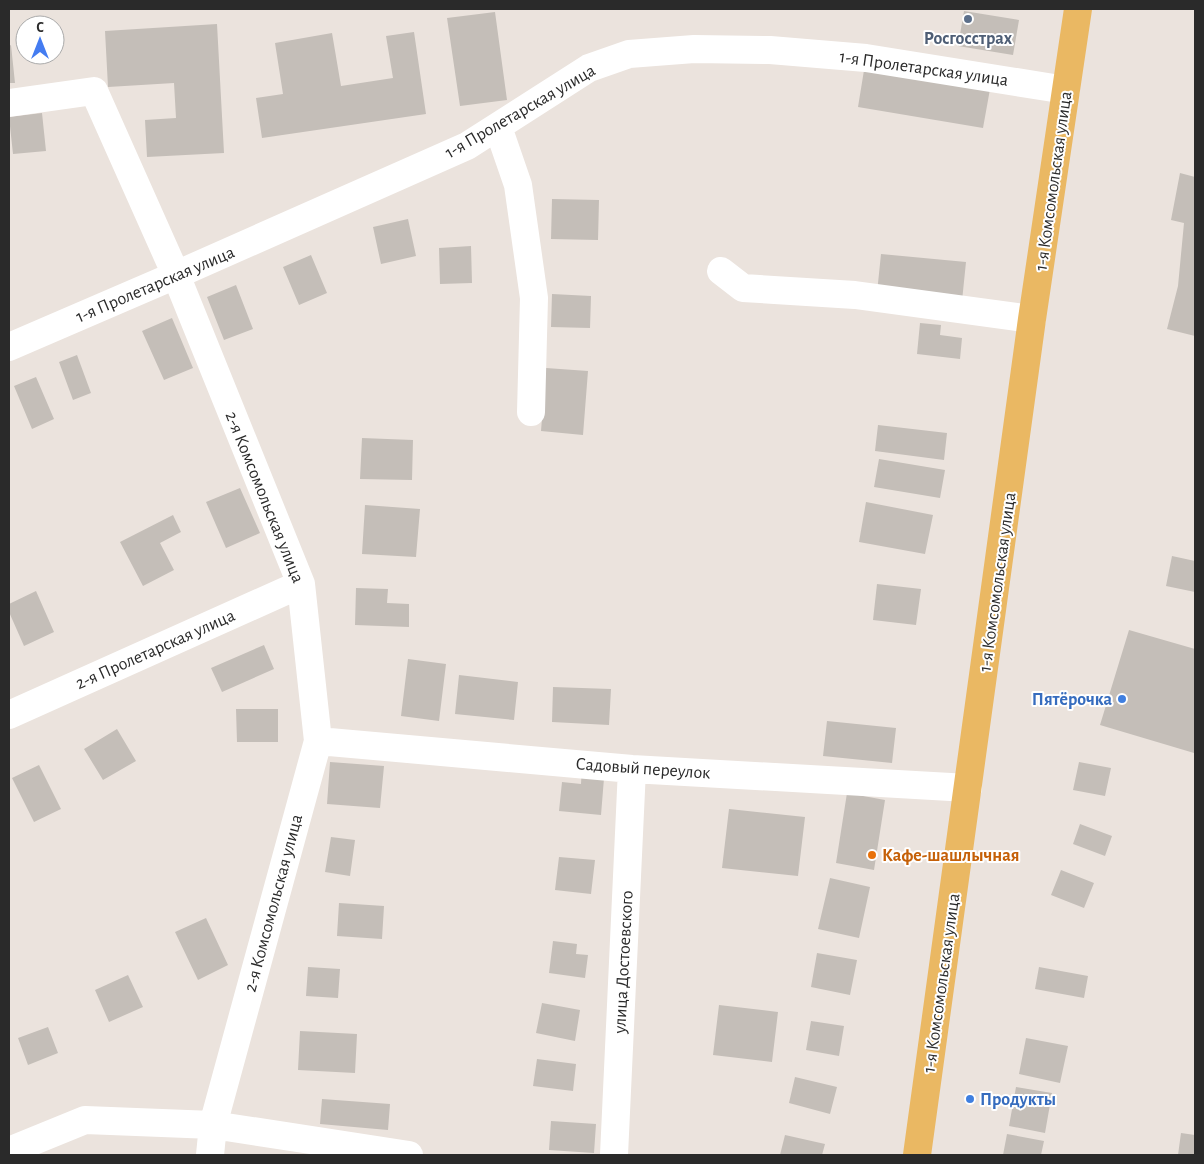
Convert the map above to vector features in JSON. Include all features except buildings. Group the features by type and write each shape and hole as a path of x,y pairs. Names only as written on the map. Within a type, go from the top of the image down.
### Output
{"main road":[{"name":"1-я Комсомольская улица","path":"917,1155 1032,319 1078,9"}],"street":[{"name":"1-я Пролетарская улица","path":"9,347 467,146 589,68 629,54 694,49 770,50 866,58 1066,90"},
{"name":"2-я Комсомольская улица","path":"9,102 94,91 176,275 301,584 318,741 213,1125 210,1155"},
{"path":"498,126 518,185 534,298 531,412"},
{"path":"721,271 743,288 856,295 1032,319"},
{"name":"2-я Пролетарская улица","path":"9,715 301,584"},
{"name":"Садовый переулок","path":"318,741 632,769 968,788"},
{"name":"улица Достоевского","path":"614,1155 632,769"},
{"path":"9,1151 85,1120 213,1125 409,1155"}],"place":[{"name":"Росгосстрах","path":"968,19"},
{"name":"Пятёрочка","path":"1122,699"},
{"name":"Кафе-шашлычная","path":"872,855"},
{"name":"Продукты","path":"970,1099"}]}
